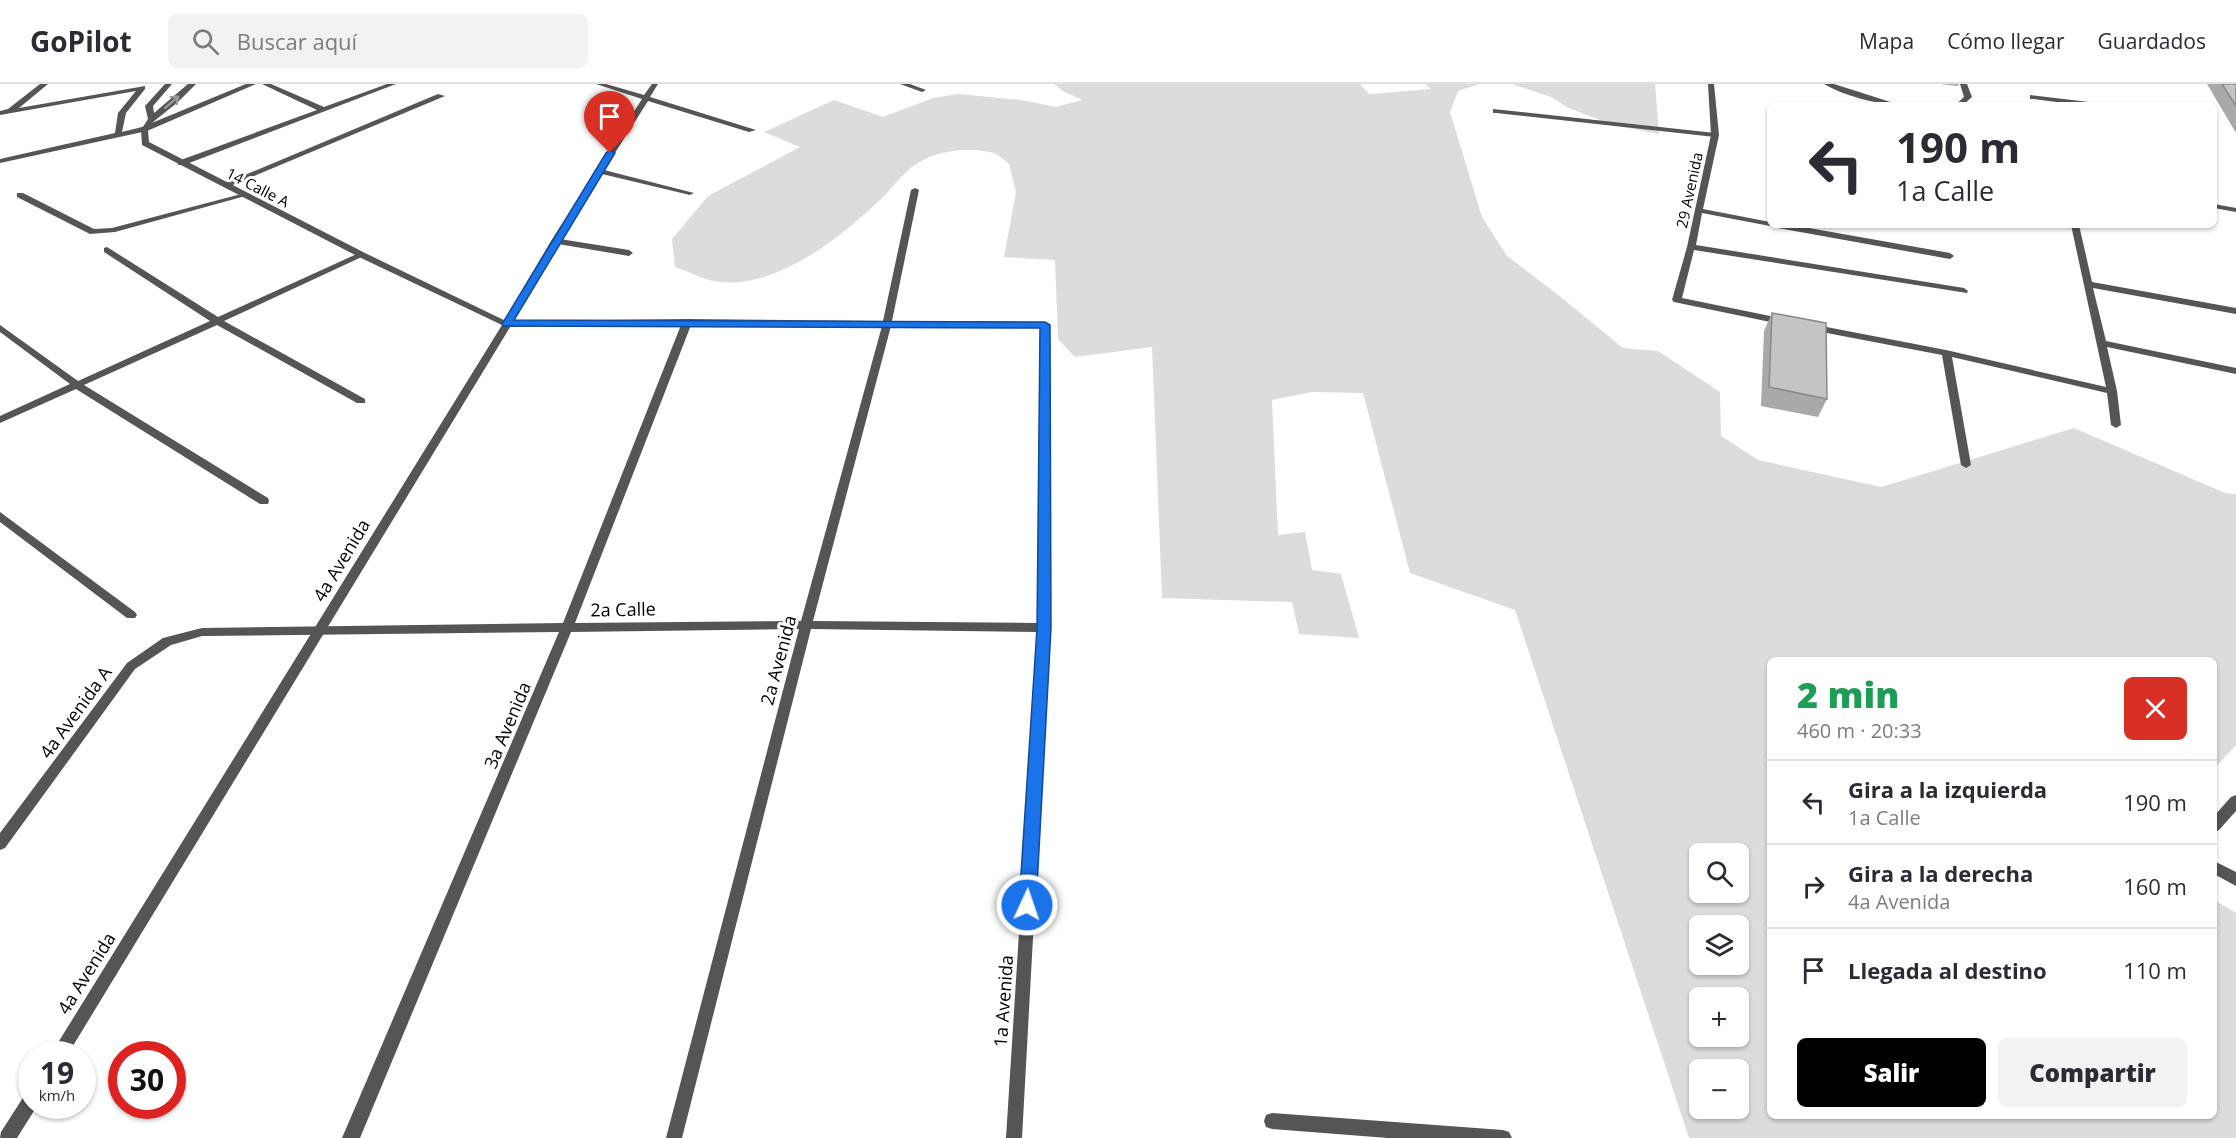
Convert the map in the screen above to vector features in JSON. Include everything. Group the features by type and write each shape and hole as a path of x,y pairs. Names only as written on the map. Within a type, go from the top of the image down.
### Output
{"street":[{"path":"10,111 44,84"},
{"path":"151,118 149,106 169,84"},
{"path":"144,129 151,118 170,105 192,84"},
{"path":"0,161 144,129 252,84"},
{"path":"265,84 324,110"},
{"path":"181,163 393,84"},
{"path":"598,84 752,130"},
{"name":"4a Avenida","path":"67,1041 321,630 555,241 655,84"},
{"path":"903,84 922,90"},
{"name":"29 Avenida","path":"1711,84 1715,135 1677,300 1794,323"},
{"path":"1827,84 1884,102"},
{"path":"1962,102 1968,97 1964,84"},
{"path":"0,112 145,86"},
{"path":"118,135 122,113 145,86"},
{"path":"225,185 441,96"},
{"path":"2033,98 2070,102"},
{"path":"1496,111 1715,135"},
{"name":"14 Calle A","path":"144,129 142,136 145,143 181,163 362,255 507,324"},
{"path":"599,171 690,193"},
{"name":"2a Avenida","path":"674,1138 806,625 887,324 915,190"},
{"path":"20,195 93,232 112,230 244,195"},
{"path":"2217,207 2236,210"},
{"path":"1698,210 1767,223"},
{"path":"1795,228 1950,256"},
{"path":"2076,228 2112,391 2116,425"},
{"path":"555,241 628,253"},
{"path":"1691,247 1964,291"},
{"path":"107,250 217,321 361,401"},
{"path":"0,420 362,255"},
{"path":"2088,284 2236,311"},
{"path":"507,324 687,322 887,324"},
{"name":"3a Avenida","path":"351,1138 567,628 687,322"},
{"name":"1a Avenida","path":"887,324 1041,324 1046,328 1044,628 1014,1138"},
{"path":"1806,326 1946,353 2112,391"},
{"path":"0,328 77,385 264,501"},
{"path":"2101,343 2236,371"},
{"path":"1946,353 1966,465"},
{"path":"0,516 131,615"},
{"name":"2a Calle","path":"202,632 806,625 1044,628"},
{"name":"4a Avenida A","path":"0,844 131,666 167,641 202,632"},
{"path":"2217,823 2236,801"},
{"path":"2217,869 2236,880"},
{"path":"7,1138 19,1119"},
{"path":"1272,1121 1503,1138"}],"shaded area":[{"path":"1054,84 1360,84 1369,94 1431,89 1425,84 1480,84 1458,91 1450,112 1482,217 1507,256 1623,348 1658,351 1720,392 1721,436 1758,460 1881,487 2074,428 2225,493 2236,494 2236,745 2217,766 2217,657 1767,657 1767,1119 2217,1119 2217,902 2236,913 2236,1138 1689,1138 1515,610 1410,573 1363,393 1312,392 1272,400 1278,535 1305,532 1312,570 1341,574 1359,638 1299,634 1292,602 1162,598 1152,347 1075,357 1058,339 1055,260 1004,257 1016,192 1009,164 998,155 960,150 929,157 908,170 867,212 828,243 783,270 760,278 737,282 714,281 675,267 672,239 708,196 800,147 764,132 834,100 883,117 933,98 958,94 1021,100 1056,107 1082,100"},
{"path":"1512,84 1655,84 1659,134 1612,125 1569,108 1551,97"}],"building":[{"path":"2222,84 2236,84 2236,106"},
{"path":"1772,313 1826,323 1827,399 1769,387"}],"route":[{"path":"610,153 507,324 687,322 1045,325 1044,628 1027,905"}]}
